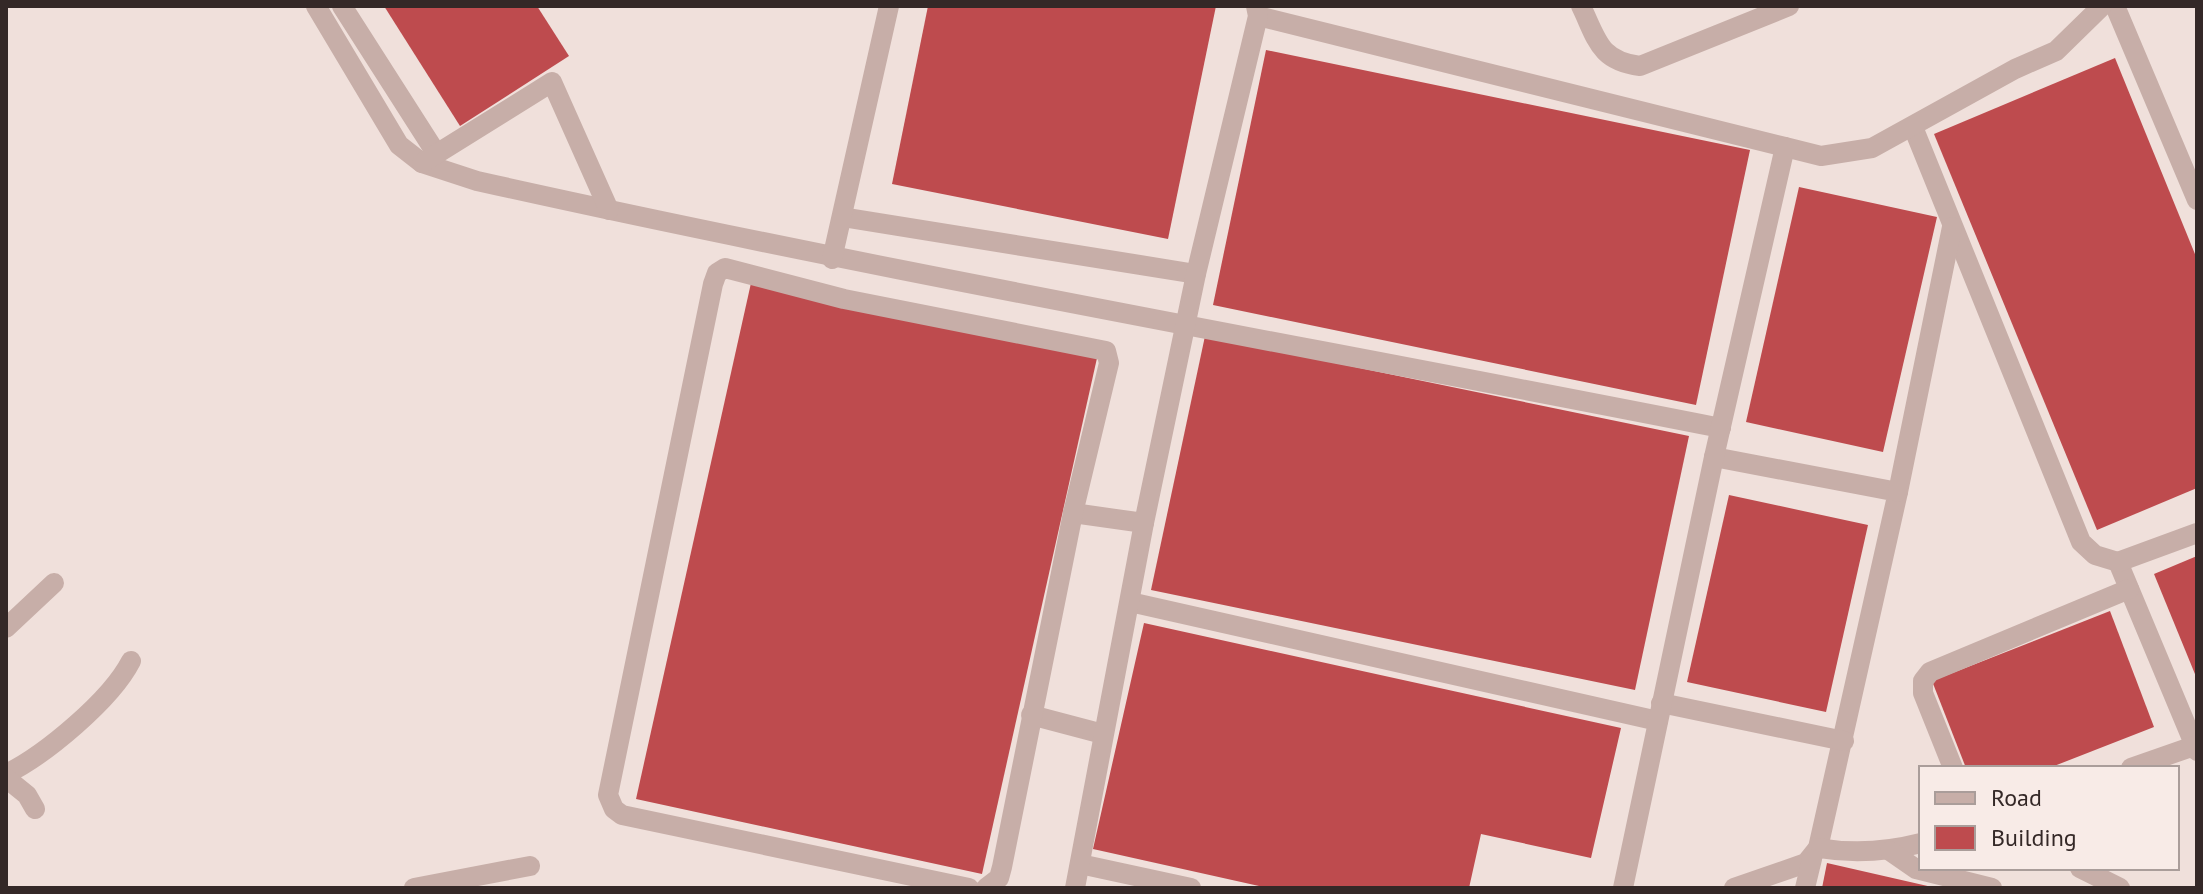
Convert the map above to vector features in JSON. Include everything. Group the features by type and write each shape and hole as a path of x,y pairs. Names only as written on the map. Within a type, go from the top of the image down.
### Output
{"street":[{"path":"316,6 399,145 477,181 841,260 1186,322 1721,428"},
{"path":"342,6 429,158"},
{"path":"844,299 842,217 889,6"},
{"path":"1581,6 1604,53 1621,64 1640,66 1789,6"},
{"path":"1075,888 1144,523 1196,274 1257,11 1821,156 1872,148 2015,69 2056,51 2102,6"},
{"path":"2115,6 2197,200"},
{"path":"429,158 552,82 609,210"},
{"path":"1913,127 2081,542 2095,555 2118,562 2197,533"},
{"path":"1623,888 1714,457 1785,147"},
{"path":"842,217 1196,274"},
{"path":"1805,888 1844,741 1952,227"},
{"path":"969,888 920,883 622,815 614,809 608,795 717,273 735,268 844,299 1106,351 1109,363 1073,513 1002,867 999,878 986,888"},
{"path":"1714,457 1898,492"},
{"path":"1073,513 1144,523"},
{"path":"2118,562 2196,748 2138,766"},
{"path":"6,628 54,583"},
{"path":"1952,766 1923,693 1923,681 1930,672 2129,589"},
{"path":"1130,602 1660,712 1844,741"},
{"path":"35,809 27,795 6,776 33,761 116,688 131,661"},
{"path":"1031,715 1103,734"},
{"path":"1734,888 1774,876 1815,854 1890,851 1919,844"},
{"path":"1890,851 1919,870"},
{"path":"1080,864 1191,888"},
{"path":"414,888 530,866"},
{"path":"1920,870 1992,888"},
{"path":"2084,870 2120,888"}],"building":[{"path":"384,6 537,6 569,56 460,126"},
{"path":"928,6 1216,6 1168,239 892,184"},
{"path":"1266,50 1750,150 1696,405 1213,305"},
{"path":"2115,58 2197,259 2197,488 2097,530 1934,134"},
{"path":"1799,187 1937,217 1883,452 1746,422"},
{"path":"751,283 1097,358 982,874 636,799"},
{"path":"1205,336 1689,436 1635,690 1151,590"},
{"path":"1729,495 1868,525 1826,712 1687,682"},
{"path":"2197,556 2197,679 2154,574"},
{"path":"2110,611 2154,727 2054,766 1965,766 1932,681"},
{"path":"1144,623 1621,728 1591,858 1481,834 1469,888 1268,888 1093,849"},
{"path":"1827,863 1932,887 1932,888 1822,888"}]}
